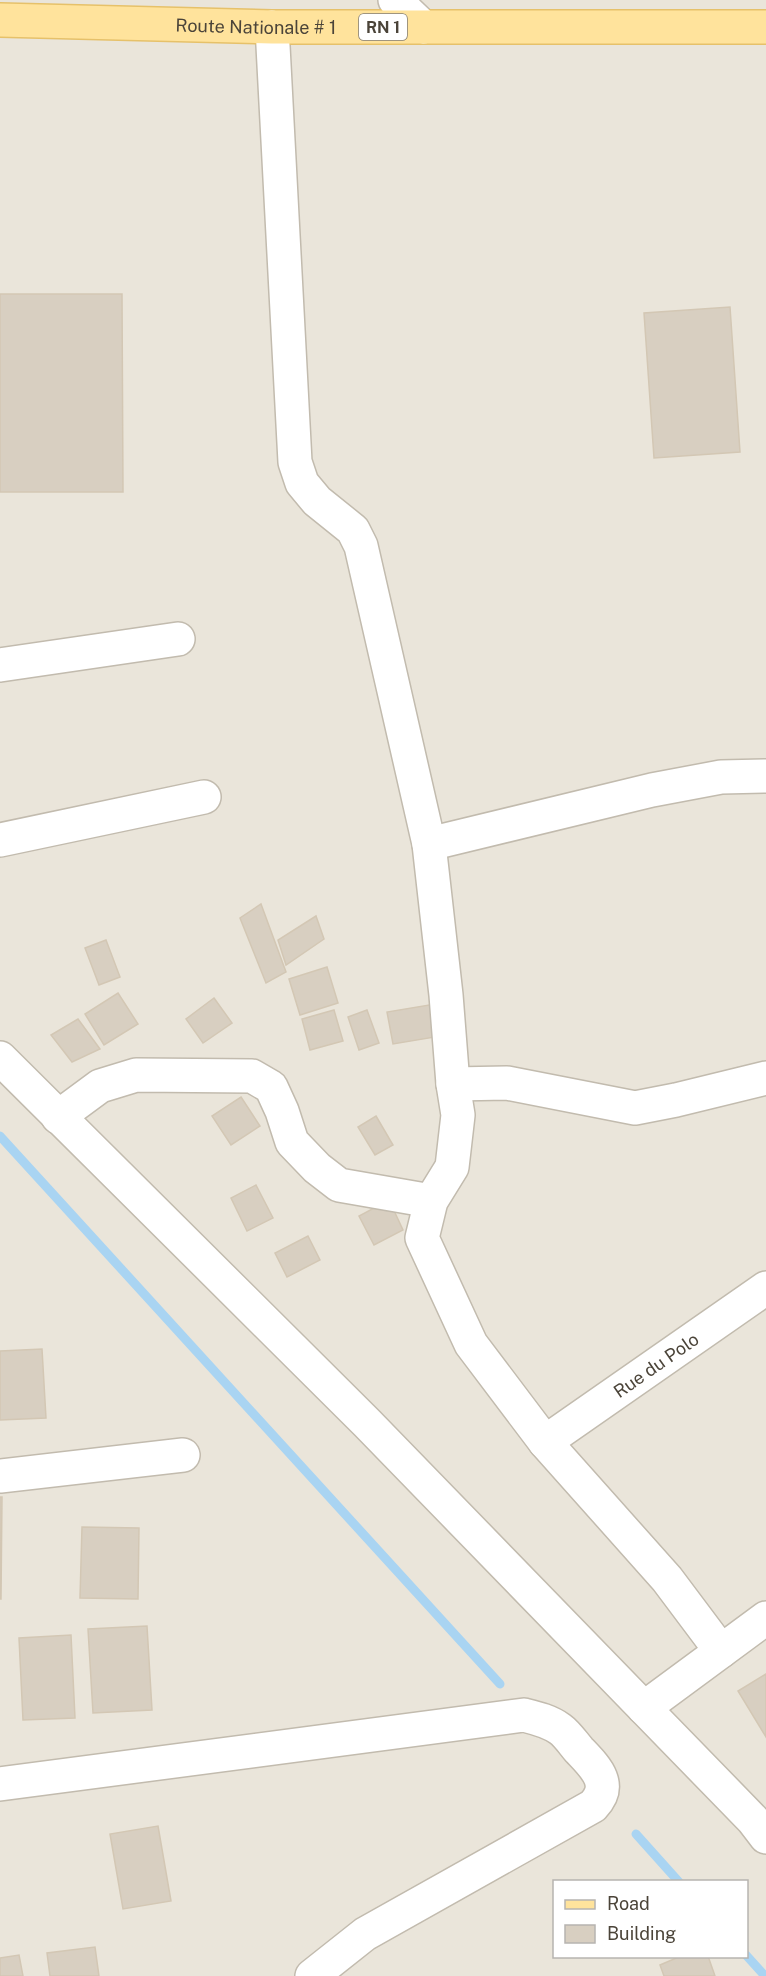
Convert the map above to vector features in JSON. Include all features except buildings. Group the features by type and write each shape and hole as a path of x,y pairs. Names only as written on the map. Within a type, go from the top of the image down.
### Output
{"main road":[{"name":"Route Nationale # 1","path":"0,20 272,27 766,27"}],"street":[{"path":"395,0 423,27"},
{"path":"272,27 295,462 302,483 317,501 353,530 361,546 429,844 458,1115 452,1167 431,1201 422,1238 471,1344 544,1442 667,1579 721,1651"},
{"path":"0,665 178,639"},
{"path":"429,844 652,790 721,777 766,776"},
{"path":"0,840 204,797"},
{"path":"0,1058 367,1423 753,1820 766,1837"},
{"path":"58,1117 100,1086 136,1075 252,1076 272,1087 292,1142 317,1168 339,1185 431,1201"},
{"path":"453,1084 507,1083 635,1108 766,1078"},
{"name":"Rue du Polo","path":"544,1442 766,1288"},
{"path":"0,1476 183,1455"},
{"path":"644,1708 766,1618"},
{"path":"0,1784 524,1715 542,1719 560,1729 598,1770 602,1779 602,1790 600,1799 593,1806 365,1934 312,1976"}],"shaded area":[{"path":"0,0 766,0 766,1976 0,1976"}],"waterway":[{"path":"0,1136 500,1684"},
{"path":"636,1834 677,1880"},
{"path":"748,1957 765,1976"}]}
